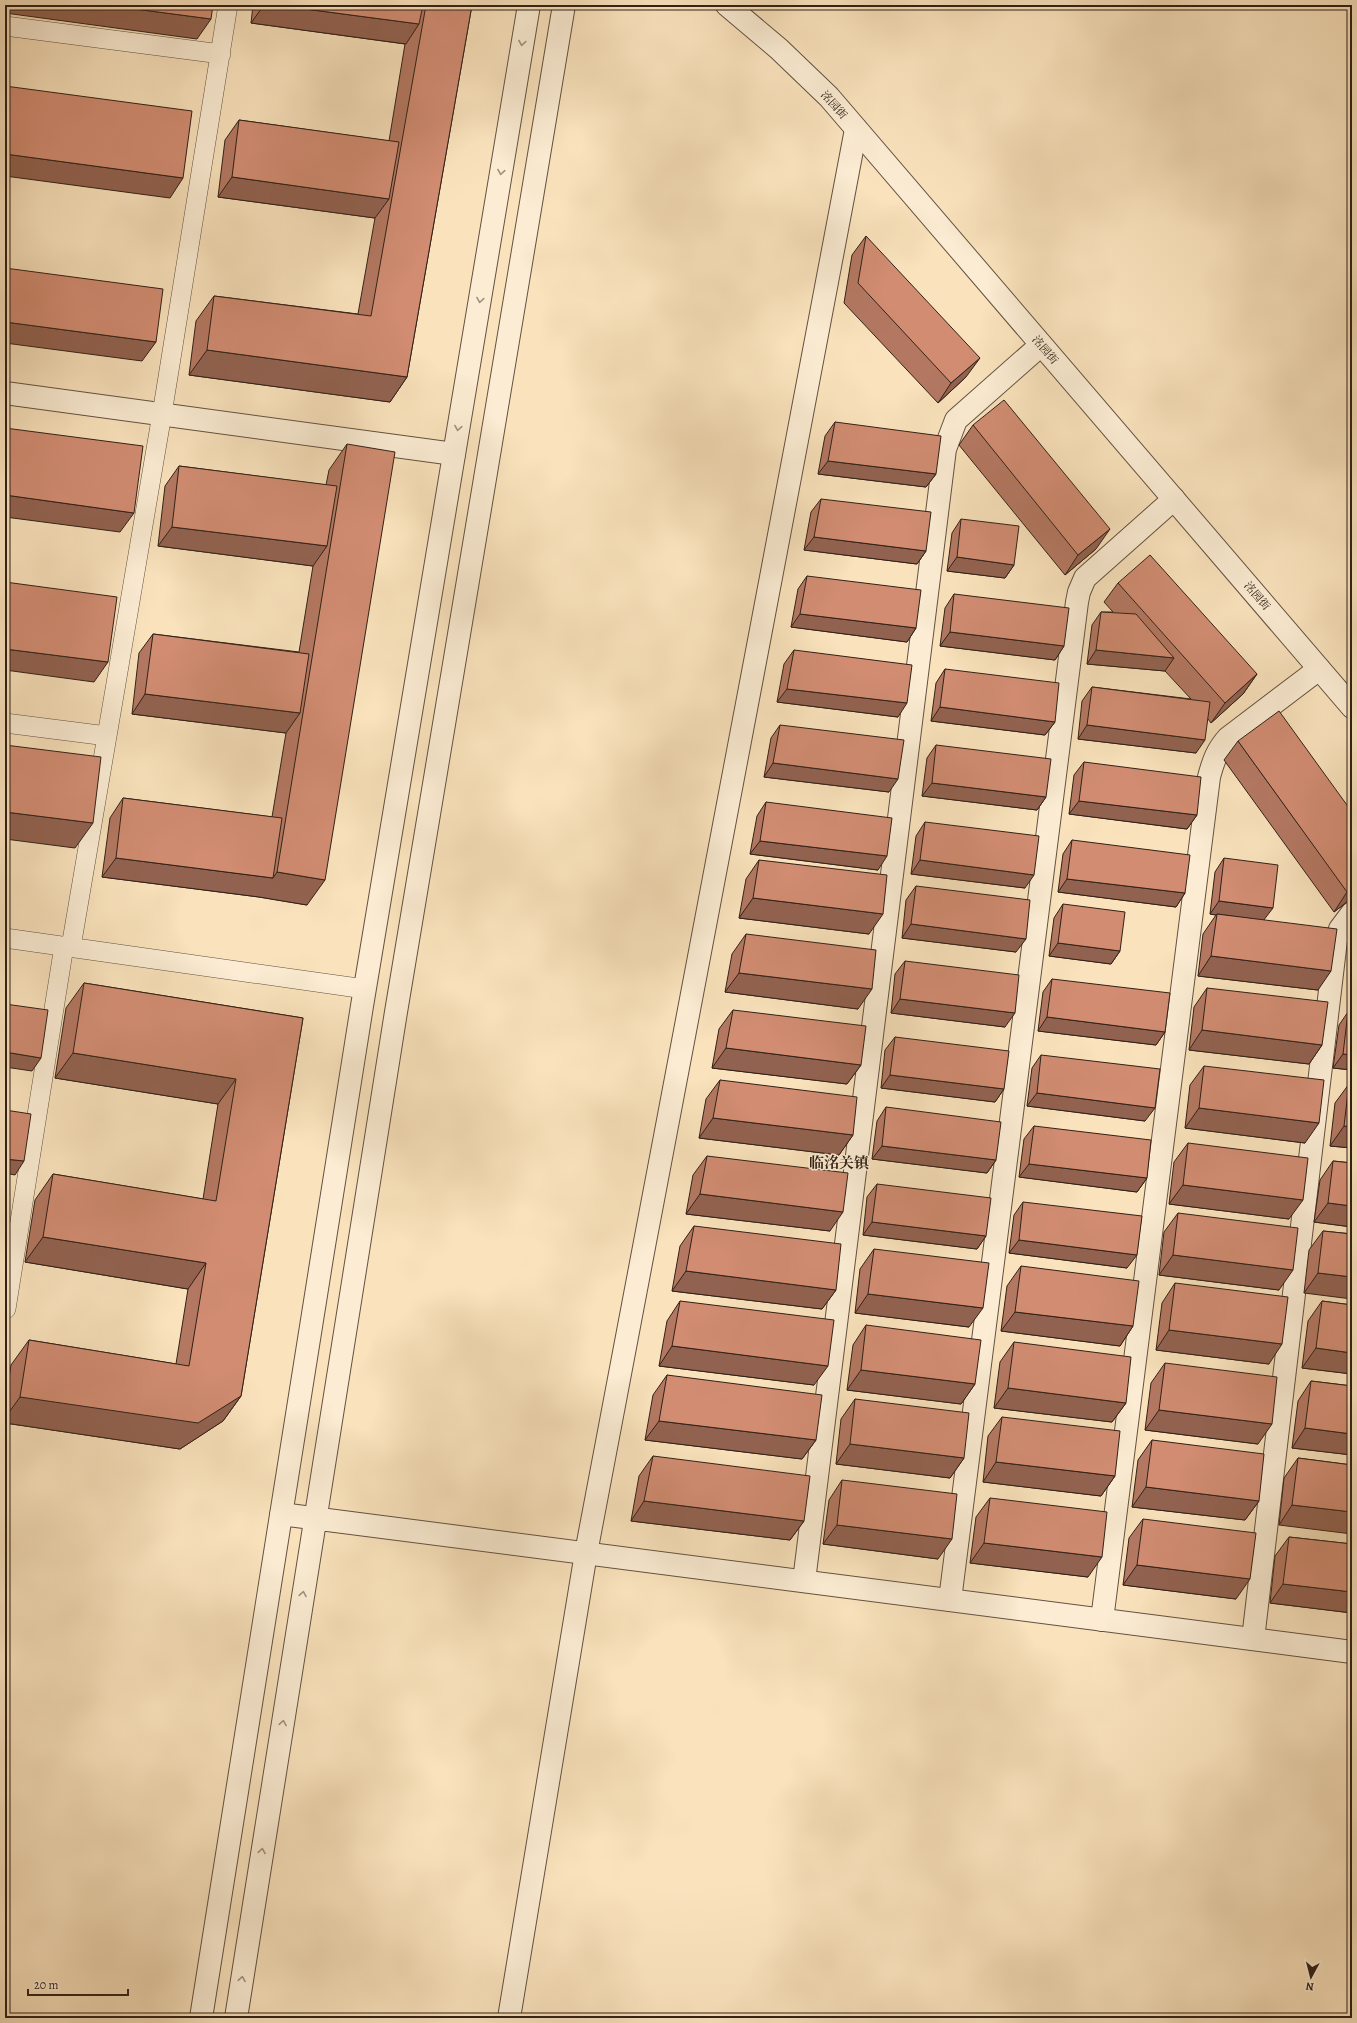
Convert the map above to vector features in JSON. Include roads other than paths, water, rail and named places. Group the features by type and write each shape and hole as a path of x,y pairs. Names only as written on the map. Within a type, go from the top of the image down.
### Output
{"street":[{"path":"201,2018 365,989 529,5"},
{"path":"236,2018 395,1020 564,5"},
{"name":"洺园街","path":"727,5 784,55 828,97 1352,707"},
{"path":"509,2018 586,1553 856,129"},
{"path":"804,1581 945,449 956,420 1041,345"},
{"path":"5,393 454,454"},
{"path":"950,1600 1076,602 1085,578 1174,499"},
{"path":"1102,1620 1209,777 1214,760 1221,746 1228,738 1319,669"},
{"path":"1253,1639 1336,940 1340,929 1352,913"},
{"path":"281,1514 1352,1652"}],"lane":[{"path":"6,1309 67,947 107,736 162,414 228,5"},
{"path":"5,26 221,54"},
{"path":"5,723 107,736"},
{"path":"5,938 365,989"}],"district":[{"name":"临洺关镇","path":"839,1163"}]}
